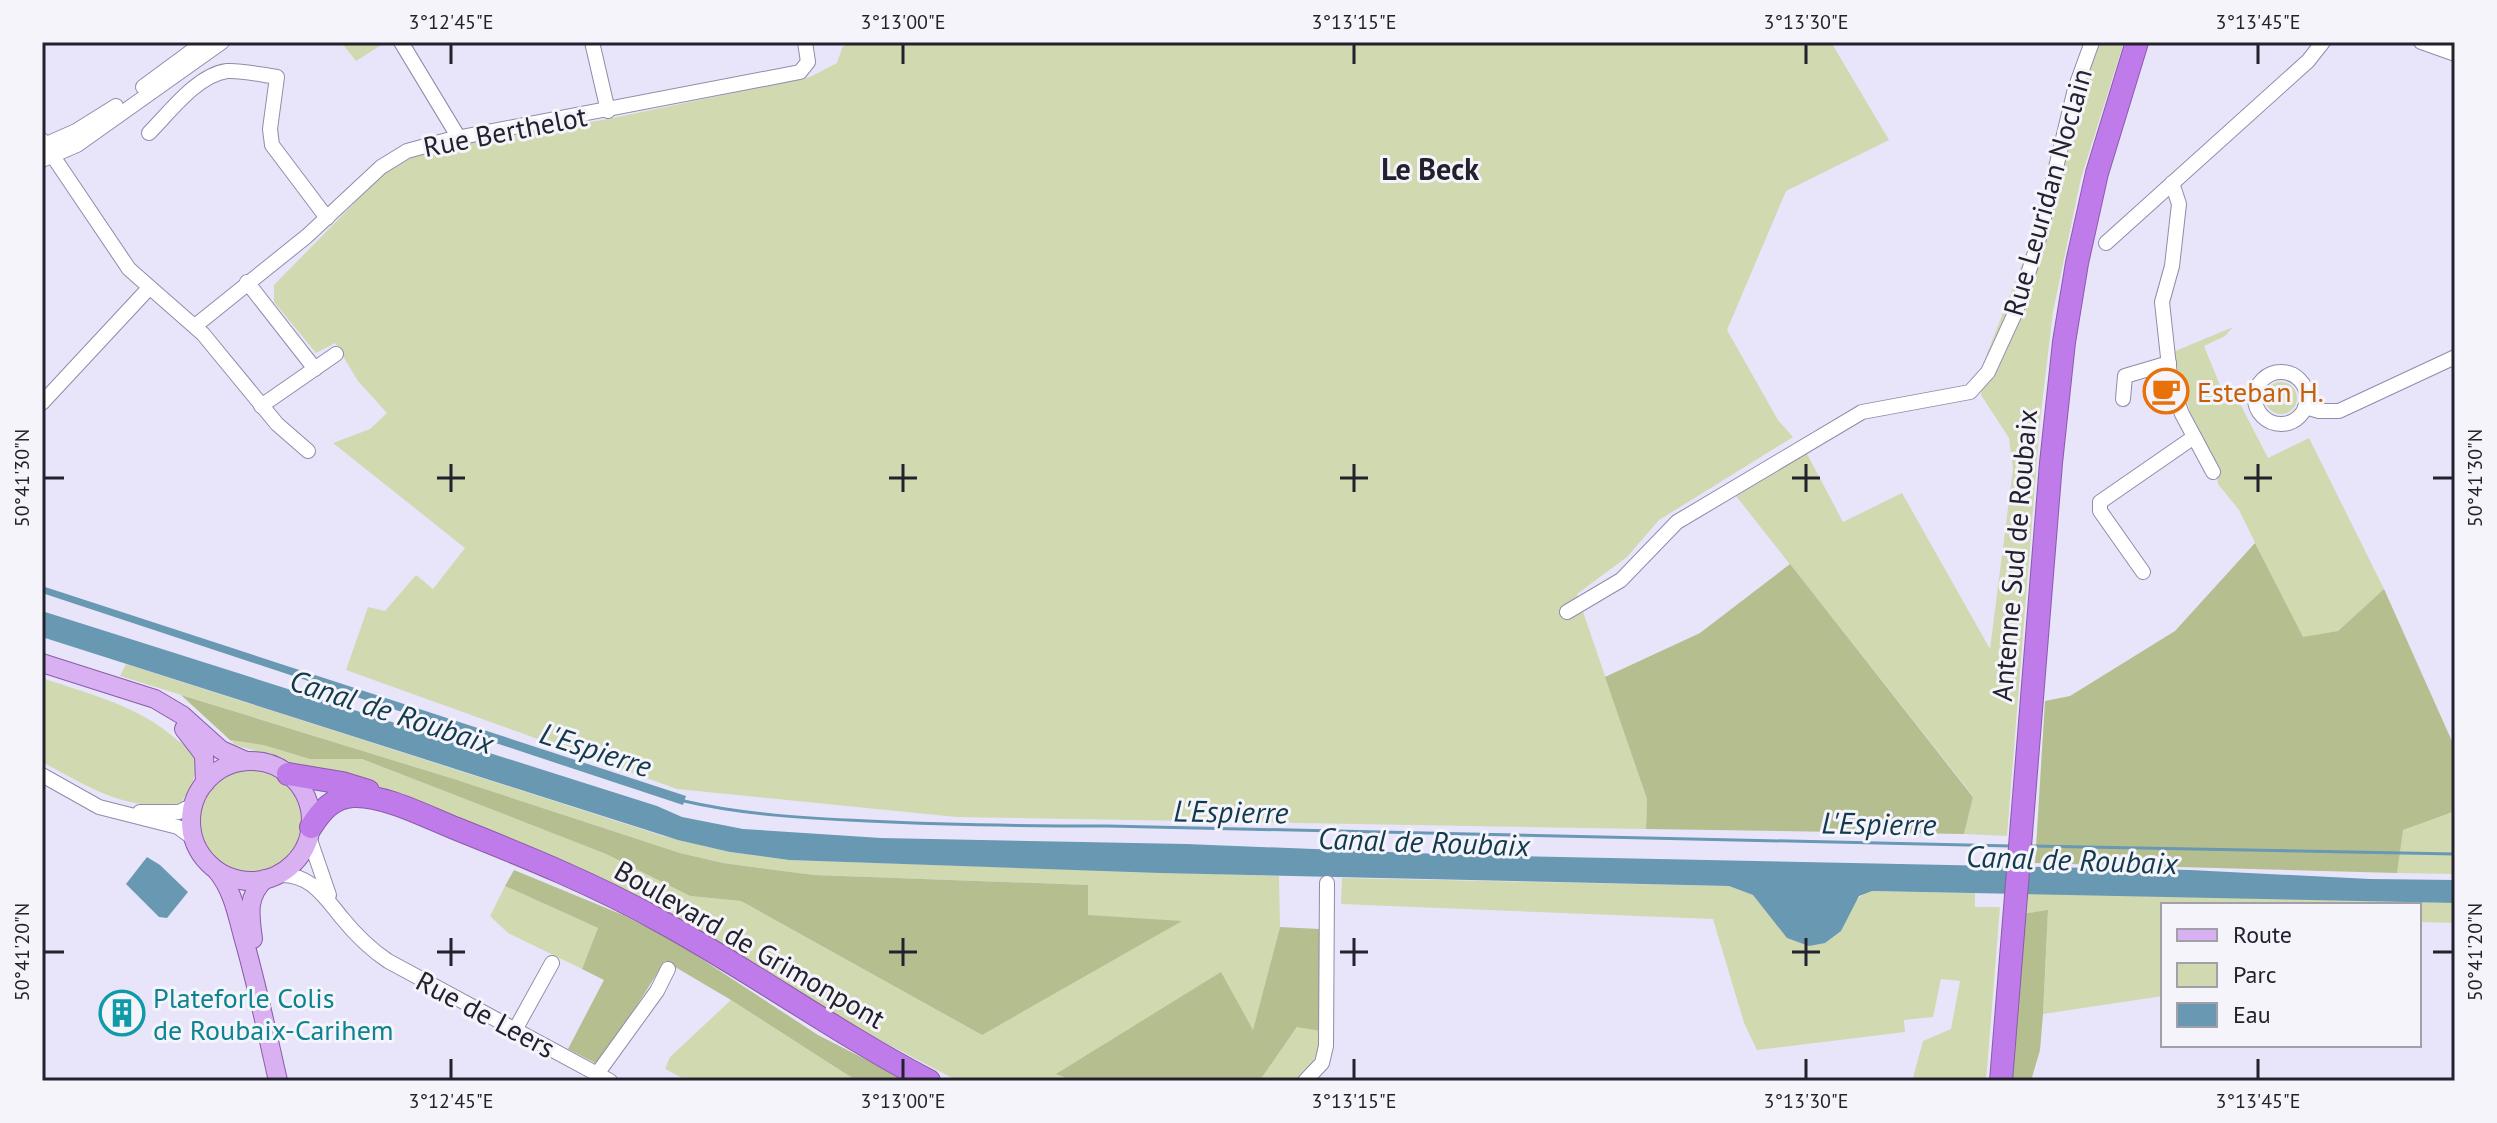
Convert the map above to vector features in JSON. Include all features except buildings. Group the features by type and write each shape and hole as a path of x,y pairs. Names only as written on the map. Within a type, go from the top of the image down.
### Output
{"highway":[{"name":"Antenne Sud de Roubaix","path":"2001,1081 2051,463 2067,317 2097,173 2137,42"},
{"name":"Boulevard de Grimonpont","path":"288,774 355,786 621,900 929,1081"},
{"name":"Boulevard de Grimonpont","path":"310,832 331,803 350,796 368,797 405,808"}],"main road":[{"path":"42,663 147,696 173,708 221,750 246,761 271,765 288,774 305,794 310,832 297,859 253,895 250,908 259,991"},
{"path":"106,684 163,712 188,733 204,755 205,783"},
{"path":"246,761 221,769 205,783 193,805 191,825 199,851 231,894 259,991 278,1081"},
{"path":"212,866 237,879 272,877"}],"street":[{"path":"45,149 86,126 204,42"},
{"path":"45,149 77,145 222,42"},
{"path":"401,42 459,138"},
{"path":"592,42 608,111"},
{"name":"Rue Leuridan Noclain","path":"1567,612 1621,580 1677,522 1862,412 1970,392 1988,372 2016,311 2037,246 2075,89 2092,42"},
{"path":"2106,243 2311,58 2323,42"},
{"path":"2421,42 2455,54"},
{"name":"Rue Berthelot","path":"195,326 327,218 393,159 418,148 459,138 800,72 808,62 805,46"},
{"path":"149,133 198,86 217,74 233,71 277,77 270,129 272,145 327,218"},
{"path":"45,149 122,261 195,326 261,406 308,451"},
{"path":"2172,183 2179,204 2172,266 2162,302 2169,363 2176,399 2213,472"},
{"path":"247,282 315,369"},
{"path":"42,403 149,288"},
{"path":"261,406 336,354"},
{"path":"2305,407 2339,411 2455,357"},
{"path":"2123,399 2125,376 2169,363"},
{"path":"2143,572 2100,511 2100,502 2194,437"},
{"path":"42,775 99,807 178,827 193,838"},
{"path":"116,812 174,812 193,805"},
{"name":"Rue de Leers","path":"310,832 334,907"},
{"name":"Rue de Leers","path":"272,877 304,879 318,888 350,927 379,955 603,1078"},
{"path":"1305,1081 1322,1063 1326,1046 1327,883"},
{"path":"515,1030 552,963"},
{"path":"603,1078 668,969"}],"green space":[{"path":"341,42 386,42 356,61"},
{"path":"848,42 1831,42 1889,140 1786,191 1727,330 1778,420 1793,437 1659,520 1627,557 1577,594 1647,799 1646,829 956,817 677,789 346,670 368,607 385,611 416,575 433,589 465,548 333,443 370,429 387,413 358,381 335,343 316,353 274,302 274,285 375,182 399,162 422,151 608,119 810,77 837,63 842,48"},
{"path":"2098,42 2124,42 2081,178 2053,312 2040,421 2007,836 1964,834 1973,796 1736,496 1806,452 1843,522 1902,493 1990,649 2013,469 2009,438 1981,395 1983,364 2061,165"},
{"path":"2233,327 2225,336 2204,346 2224,395 2234,392 2268,458 2309,438 2384,589 2338,631 2302,638 2239,510 2218,484 2215,465 2190,412 2173,352"},
{"path":"2281,382 2292,387 2297,398 2292,409 2281,414 2270,409 2265,398 2270,387"},
{"path":"2255,543 2303,637 2338,631 2384,589 2455,748 2455,808 2450,813 2403,830 2397,873 2035,863 2045,701 2070,696 2175,631"},
{"path":"1790,564 1973,797 1964,834 1646,829 1647,799 1605,677 1700,633"},
{"path":"126,664 663,836 730,852 789,860 1279,876 1280,927 1253,1031 1057,1074 1074,1081 958,1081 454,817 375,785 292,766 273,756 235,745 230,740 263,745 310,759 362,759 606,854 690,896 741,901 982,1035 1087,915 1088,885 814,875 723,863 680,853 454,779 120,676"},
{"path":"42,678 96,696 147,718 191,750 196,771 181,803 161,805 125,801 42,762"},
{"path":"181,695 680,853 723,863 814,875 1088,885 1088,915 1182,921 982,1035 741,901 690,896 606,854 362,759 310,759 263,745 230,740"},
{"path":"251,768 271,772 288,784 300,801 304,821 300,841 288,858 271,870 251,874 231,870 214,858 202,841 198,821 202,801 214,784 231,772"},
{"path":"2455,808 2455,874 2397,873 2402,830 2450,813"},
{"path":"514,870 623,915 674,941 818,1035 908,1081 857,1081 665,961 599,1065 568,1049 604,980 582,969 598,928 505,886"},
{"path":"1342,878 1729,886 1753,895 1769,914 1841,931 1854,903 1868,891 1975,893 1975,907 2000,907 1986,1081 1912,1081 1923,1041 1951,1029 1960,981 1941,979 1933,1017 1904,1020 1905,1032 1757,1050 1744,1023 1713,919 1341,904"},
{"path":"505,886 598,928 582,969 508,933 490,916"},
{"path":"2025,893 2455,903 2455,923 2421,922 2421,903 2161,903 2161,996 2043,1014 2048,911 2022,914"},
{"path":"2048,910 2040,1050 2031,1081 2011,1081 2022,914"},
{"path":"1280,927 1319,929 1321,1031 1297,1027 1263,1076 1256,1081 1074,1081 1056,1074 1221,972 1253,1030"},
{"path":"731,1000 857,1081 688,1081 665,1069 670,1057"},
{"path":"1298,1026 1321,1031 1317,1052 1307,1072 1291,1081 1256,1081 1263,1076"}],"water":[{"path":"42,586 686,796 683,805 42,593"},
{"path":"42,611 657,806 682,817 743,829 881,838 1186,844 1465,855 2190,870 2455,880 2455,903 1872,891 1859,896 1841,931 1825,943 1809,946 1787,938 1753,895 1729,886 1161,873 789,860 730,852 678,840 42,637"},
{"path":"147,857 188,892 167,918 159,917 126,884"}],"waterway":[{"name":"L'Espierre","path":"684,801 775,815 928,823 2011,846"},
{"name":"L'Espierre","path":"2030,846 2455,854"}],"place":[{"name":"Esteban H.","path":"2166,391"},
{"name":"Plateforle Colis de Roubaix-Carihem","path":"122,1013"}],"district":[{"name":"Le Beck","path":"1430,168"}],"water label":[{"name":"Canal de Roubaix","path":"392,711"},
{"name":"Canal de Roubaix","path":"1424,841"},
{"name":"Canal de Roubaix","path":"2072,859"}]}
